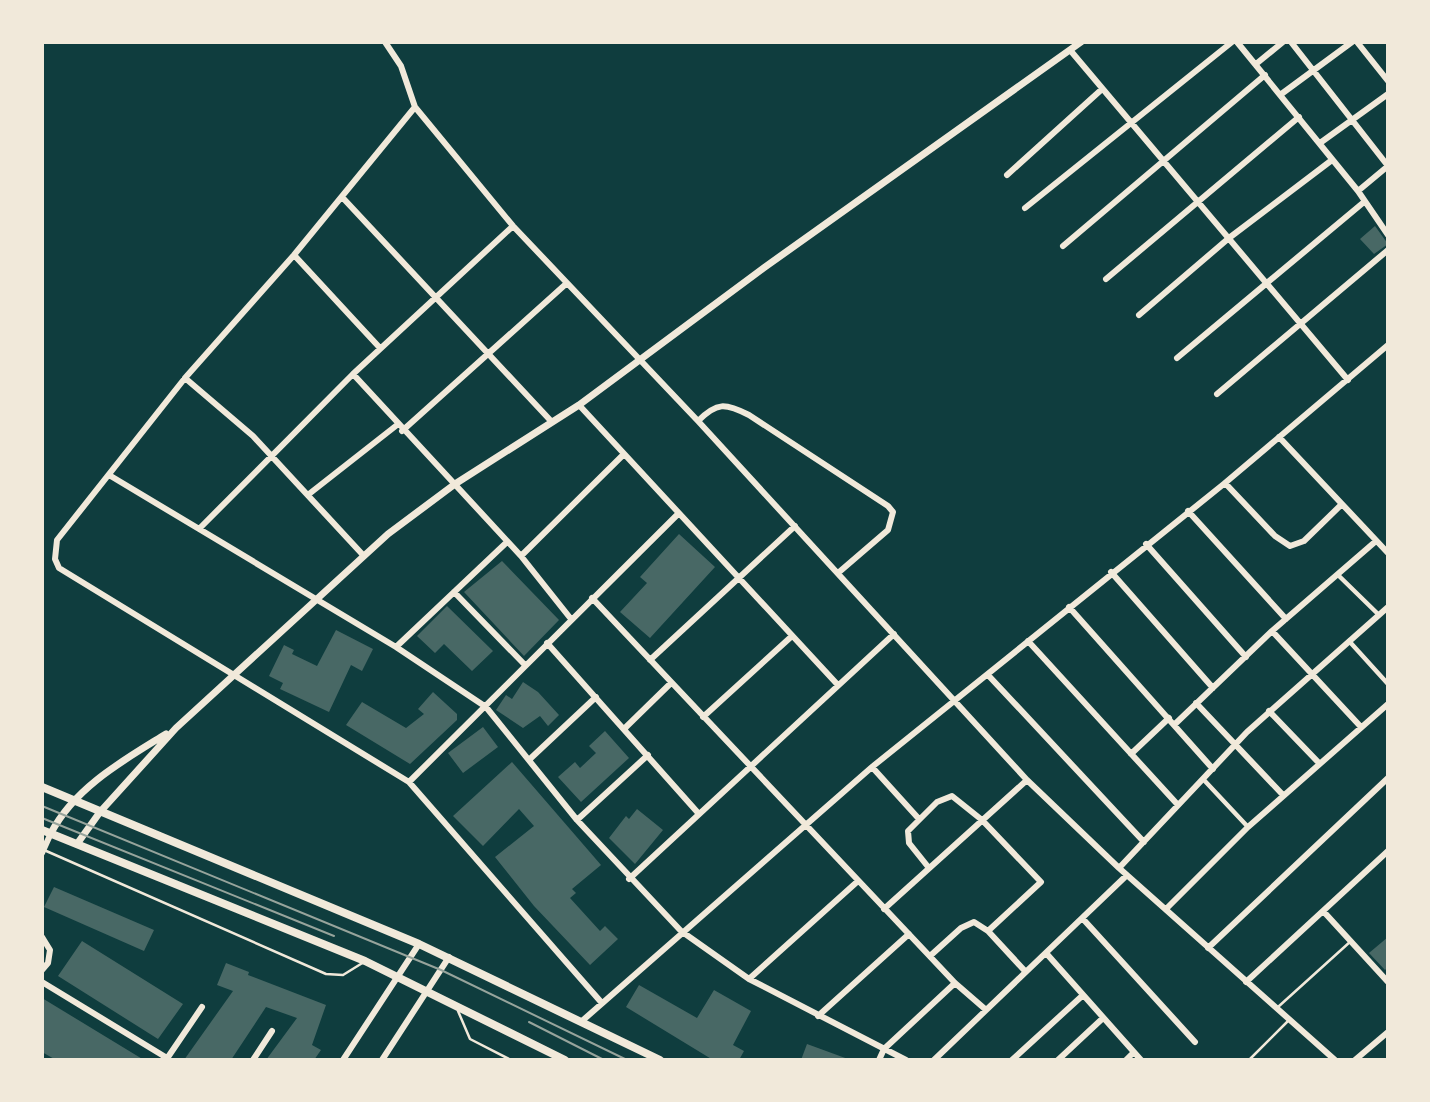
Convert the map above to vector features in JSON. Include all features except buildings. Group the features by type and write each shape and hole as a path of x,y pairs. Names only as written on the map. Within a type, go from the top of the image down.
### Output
{"main road":[{"path":"42,788 449,957 660,1060"},
{"path":"42,830 365,961 565,1060"}],"street":[{"path":"385,42 401,66 415,107 513,226 698,421 1027,780 1119,868 1335,1060"},
{"path":"77,844 100,812 176,728 319,600 363,555 456,484 579,405 1081,42"},
{"path":"1025,208 1235,42 1320,143 1388,235"},
{"path":"1256,64 1283,42"},
{"path":"1291,42 1388,166 1358,191"},
{"path":"1280,95 1313,69 1355,42 1388,80"},
{"path":"1070,50 1348,380"},
{"path":"1063,246 1265,75"},
{"path":"1007,175 1101,90"},
{"path":"1320,143 1388,94"},
{"path":"415,107 293,255 185,378 57,540 55,559 59,568 409,782 601,1002"},
{"path":"1106,279 1298,117"},
{"path":"1139,315 1229,238 1332,159"},
{"path":"342,197 551,421"},
{"path":"1177,358 1364,202"},
{"path":"200,528 353,374 439,298 513,226"},
{"path":"1217,394 1300,321 1388,250"},
{"path":"293,255 380,348"},
{"path":"309,494 400,428 567,283"},
{"path":"582,1021 681,931 872,767 955,702 1111,572 1225,483 1388,345"},
{"path":"353,374 521,556 571,619"},
{"path":"185,378 273,456 363,555"},
{"path":"698,421 712,407 727,404 749,415 888,506 893,512 888,530 838,573"},
{"path":"579,405 837,684"},
{"path":"1279,437 1388,553"},
{"path":"521,556 623,455"},
{"path":"109,475 396,647 486,707 530,758 577,820 629,879 681,931 749,979 906,1060"},
{"path":"1225,483 1275,536 1290,546 1304,541 1342,504"},
{"path":"1188,511 1286,619"},
{"path":"409,782 678,514"},
{"path":"650,660 795,526"},
{"path":"1174,725 1272,631 1376,541"},
{"path":"396,647 507,542"},
{"path":"1146,544 1246,657"},
{"path":"1111,572 1213,688"},
{"path":"1338,575 1379,615"},
{"path":"454,593 525,665"},
{"path":"592,598 884,909 955,983 985,1009"},
{"path":"1069,607 1213,769"},
{"path":"1119,868 1269,711 1387,609"},
{"path":"1272,631 1361,727"},
{"path":"629,879 894,634"},
{"path":"703,717 792,635"},
{"path":"1349,640 1388,684"},
{"path":"1028,641 1178,805"},
{"path":"547,643 699,814"},
{"path":"988,675 1144,842"},
{"path":"625,728 671,683"},
{"path":"530,758 596,697"},
{"path":"1196,703 1283,795"},
{"path":"1167,908 1248,827 1388,704"},
{"path":"1269,711 1319,763"},
{"path":"1131,754 1168,718"},
{"path":"43,852 51,833 74,801 117,764 176,728"},
{"path":"577,820 649,755"},
{"path":"872,767 919,819"},
{"path":"1208,948 1388,778"},
{"path":"1203,779 1248,827"},
{"path":"884,909 1027,780"},
{"path":"929,868 909,843 909,828 949,796 958,798 1041,882 988,931"},
{"path":"1246,982 1388,851"},
{"path":"934,1060 1127,875"},
{"path":"749,979 858,881"},
{"path":"1324,912 1388,982"},
{"path":"1083,919 1195,1042"},
{"path":"929,956 967,924 979,923 1024,971"},
{"path":"818,1016 909,934"},
{"path":"42,937 50,950 48,963 42,970"},
{"path":"343,1060 419,944"},
{"path":"1046,953 1141,1060"},
{"path":"382,1060 449,957"},
{"path":"42,982 167,1059 202,1007"},
{"path":"879,1060 884,1049 955,983"},
{"path":"1012,1060 1082,996"},
{"path":"1058,1060 1103,1018"},
{"path":"253,1060 272,1031"},
{"path":"1355,1060 1388,1032"},
{"path":"1126,1060 1134,1052"}],"lane":[{"path":"43,852 326,974 343,975 365,961"},
{"path":"1276,1008 1351,941"},
{"path":"456,1004 470,1039 511,1060"},
{"path":"1249,1060 1290,1020"}],"tram line":[{"path":"42,806 441,970 627,1060"},
{"path":"42,818 334,936"},
{"path":"529,1022 604,1060"}]}
